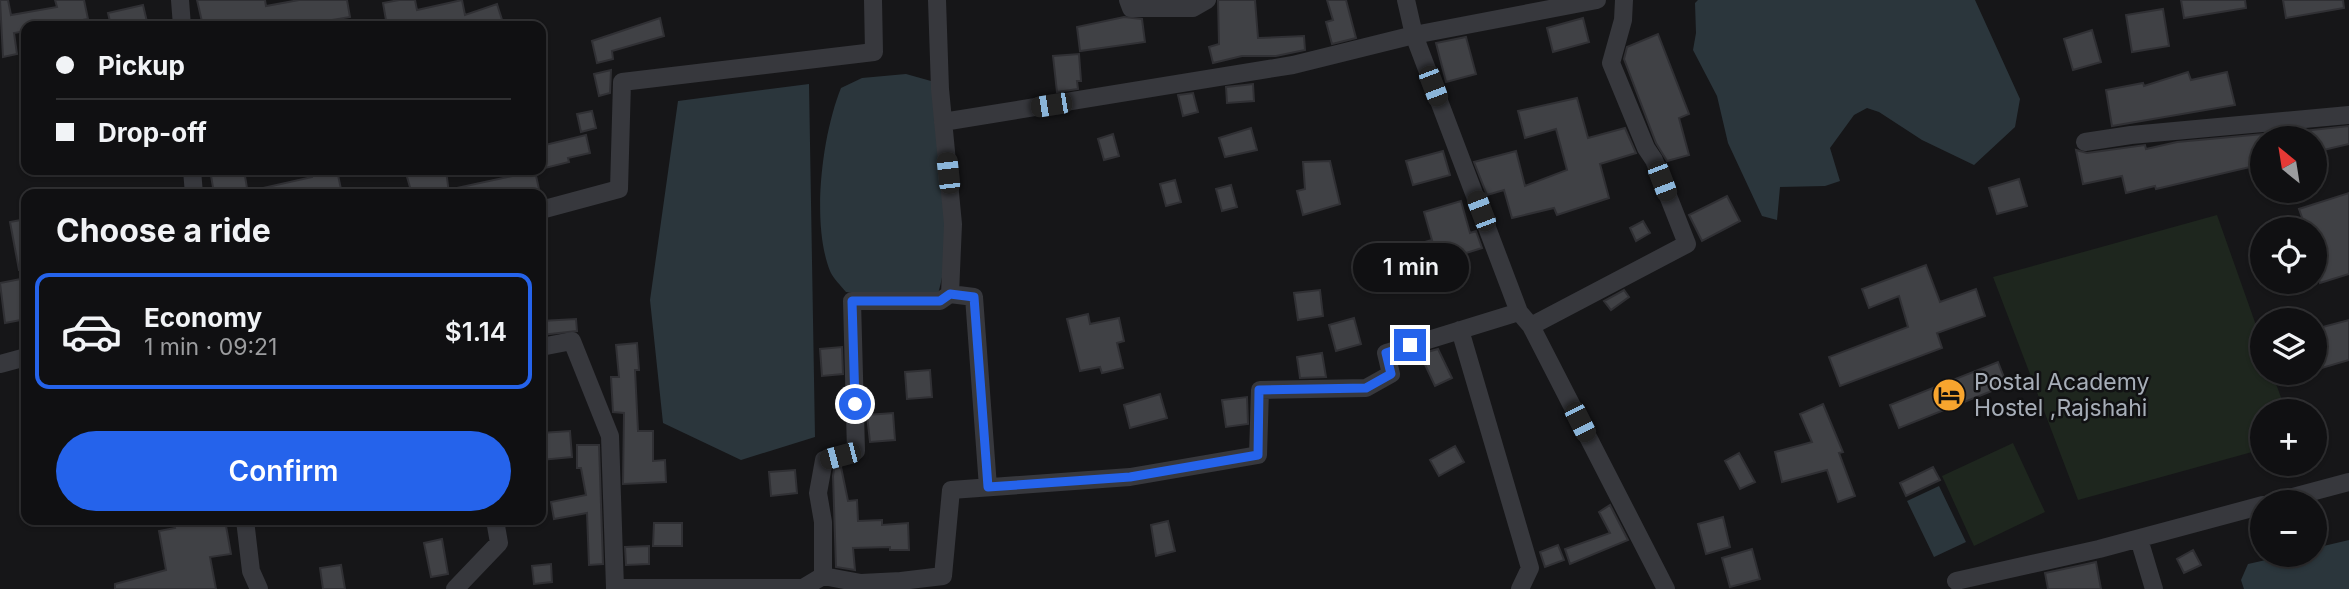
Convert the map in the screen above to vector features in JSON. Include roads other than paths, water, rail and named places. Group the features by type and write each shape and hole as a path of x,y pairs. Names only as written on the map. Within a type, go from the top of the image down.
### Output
{"street":[{"path":"180,0 182,21"},
{"path":"546,209 619,189 622,82 874,52 873,0"},
{"path":"937,0 943,122 953,223 950,294"},
{"path":"1128,0 1131,8 1193,8 1207,0"},
{"path":"1406,0 1414,35 1525,319 1666,589"},
{"path":"943,122 1293,65 1414,35 1597,0"},
{"path":"546,346 572,341 610,436 615,588 802,588 823,576 860,583 902,585 943,576 951,490 1130,477 1258,455 1259,390 1366,388 1391,374 1386,353 1460,330 1525,319 1686,244 1654,160 1646,148 1611,63 1623,20 1624,0"},
{"path":"2085,142 2131,135 2349,115"},
{"path":"823,576 823,522 818,492 824,460 856,451 852,301 940,301 950,294 974,297 988,487"},
{"path":"1460,330 1530,568 1520,589"},
{"path":"0,363 21,357"},
{"path":"2319,490 2349,482"},
{"path":"1956,581 2250,508"},
{"path":"245,525 251,571 259,589"},
{"path":"455,589 499,543 496,525"},
{"path":"2139,538 2154,589"}],"place":[{"name":"Postal Academy Hostel ,Rajshahi","path":"1949,395"}]}
